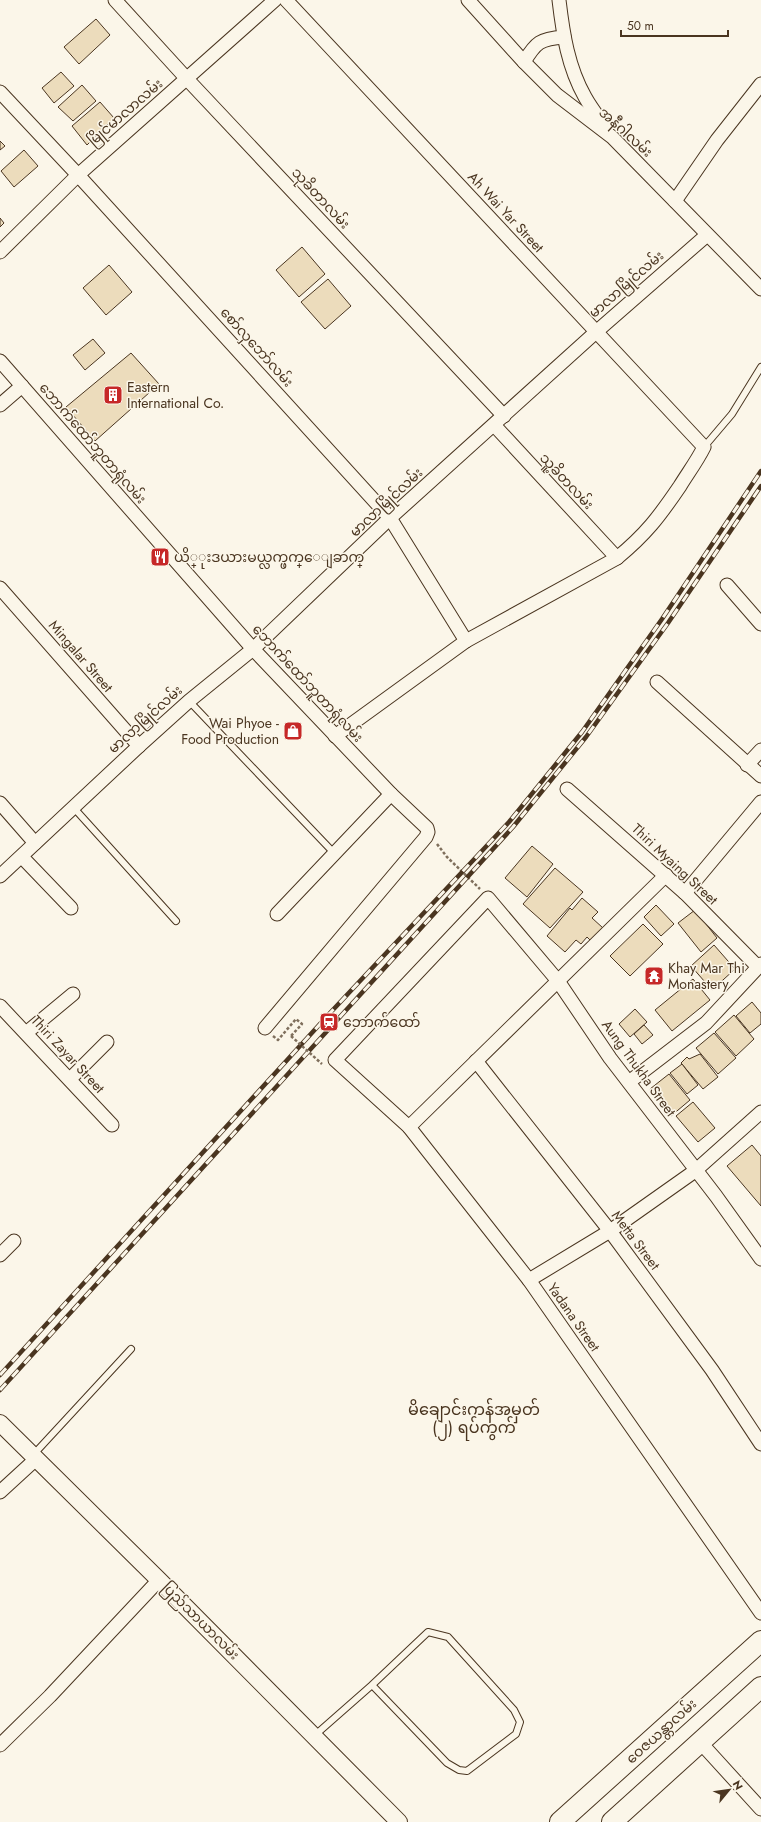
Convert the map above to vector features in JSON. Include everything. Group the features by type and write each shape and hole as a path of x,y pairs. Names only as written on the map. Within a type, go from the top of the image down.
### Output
{"main road":[{"name":"ဝေဇယန္တာလမ်း","path":"560,1822 761,1641"},
{"path":"612,1822 761,1687"}],"street":[{"name":"သုခိတာလမ်း","path":"115,0 187,79 504,416"},
{"name":"မြိုင်မာလာလမ်း","path":"0,252 78,175 275,0"},
{"name":"Ah Wai Yar Street","path":"286,0 704,447"},
{"name":"အနီဂါလမ်း","path":"468,0 556,95 612,137 760,287"},
{"path":"559,0 564,37 571,64 585,97 612,137"},
{"path":"524,62 532,48 538,42 545,38 564,37"},
{"path":"675,201 717,140 761,84"},
{"name":"စော်လှဘော်လမ်း","path":"0,92 78,175 390,518 466,641"},
{"name":"မာလာမြိုင်လမ်း","path":"0,876 189,701 253,649 390,518 707,234"},
{"name":"ဘောက်ထော်ဘူတာရုံလမ်း","path":"0,361 253,649 391,794 427,828 428,832"},
{"path":"0,404 22,386"},
{"name":"သူ့ခိတလမ်း","path":"494,425 617,558"},
{"path":"335,736 466,641 617,558 637,542 662,513 698,460 704,447"},
{"path":"727,585 761,624"},
{"name":"Mingalar Street","path":"0,588 139,746"},
{"path":"657,682 747,765 761,776"},
{"path":"747,765 761,750"},
{"name":"Thiri Myaing Street","path":"567,789 666,875 760,966"},
{"path":"277,914 391,794"},
{"path":"685,893 761,802"},
{"path":"0,803 35,843"},
{"path":"265,1028 428,832"},
{"path":"22,857 71,908"},
{"path":"409,1127 666,875"},
{"name":"Aung Thukha Street","path":"488,898 558,981 610,1058 721,1203 761,1259"},
{"name":"Yadana Street","path":"488,898 335,1060 409,1127 529,1280 761,1613"},
{"path":"629,1082 706,1023 760,966"},
{"path":"26,1033 73,994"},
{"name":"Thiri Zayar Street","path":"0,1006 112,1125"},
{"path":"70,1079 107,1042"},
{"name":"Metta Street","path":"476,1061 610,1231 712,1370 761,1444"},
{"path":"529,1280 610,1231 695,1171 761,1112"},
{"path":"0,1255 14,1242"},
{"name":"ပြည်သာယာလမ်း","path":"0,1424 159,1580 399,1822"},
{"path":"0,1492 35,1457"},
{"path":"0,1745 50,1696 159,1580"},
{"path":"700,1742 761,1809"}],"lane":[{"path":"704,447 732,414 761,367"},
{"path":"189,701 334,853"},
{"path":"73,807 176,921"},
{"path":"35,1457 131,1349"},
{"path":"314,1736 372,1685 428,1632 437,1633 448,1637 514,1710 520,1722 516,1734 467,1771 459,1770 447,1763 372,1685"}],"path":[{"path":"428,832 447,857 488,898"},
{"path":"265,1028 278,1040 296,1019 302,1024 291,1036 322,1064"}],"building":[{"path":"96,19 110,35 79,64 64,47"},
{"path":"61,72 74,86 54,103 42,88"},
{"path":"82,85 96,101 73,121 58,107"},
{"path":"100,102 114,118 87,145 72,126"},
{"path":"0,141 5,146 0,150"},
{"path":"24,150 38,166 14,187 1,171"},
{"path":"0,218 4,223 0,227"},
{"path":"302,247 325,274 299,297 276,270"},
{"path":"109,265 132,292 106,315 83,288"},
{"path":"328,279 351,306 325,329 301,302"},
{"path":"93,339 105,353 85,370 73,355"},
{"name":"Eastern International Co.","path":"131,353 159,384 95,441 66,407"},
{"path":"532,846 553,864 527,897 505,878"},
{"path":"555,868 583,892 550,928 523,904"},
{"path":"582,898 598,912 592,918 603,928 591,941 587,937 581,944 576,940 565,952 547,936 570,908 572,910"},
{"path":"656,905 674,924 661,936 644,917"},
{"path":"695,910 717,938 701,952 678,923"},
{"path":"643,924 663,944 630,976 610,956"},
{"path":"714,945 735,969 712,990 691,966"},
{"path":"693,979 710,1000 672,1031 655,1010"},
{"path":"752,1002 761,1013 761,1024 750,1033 736,1016"},
{"path":"635,1009 647,1022 630,1037 619,1024"},
{"path":"734,1015 754,1039 736,1056 715,1032"},
{"path":"644,1025 653,1035 642,1044 634,1034"},
{"path":"714,1033 736,1058 718,1074 696,1048"},
{"path":"700,1054 718,1077 703,1089 681,1063 687,1057 689,1059"},
{"path":"682,1064 698,1085 687,1094 670,1073"},
{"path":"669,1074 690,1100 671,1116 650,1089"},
{"path":"693,1102 715,1128 698,1142 676,1116"},
{"path":"752,1145 761,1156 761,1206 727,1166"}],"railway":[{"path":"0,1375 330,1013 509,822 582,732 662,619 761,471"},
{"path":"0,1390 513,827 586,737 668,623 761,486"}],"place":[{"name":"Eastern International Co.","path":"113,395"},
{"name":"ယိ္ုးဒယားမယ္လက္ဖက္ေျခာက္","path":"160,557"},
{"name":"Wai Phyoe - Food Production","path":"293,731"},
{"name":"Khay Mar Thi Monastery","path":"654,976"},
{"name":"ဘောက်ထော်","path":"329,1022"}],"district":[{"name":"မိချောင်းကန်အမှတ် (၂) ရပ်ကွက်","path":"474,1418"}]}
